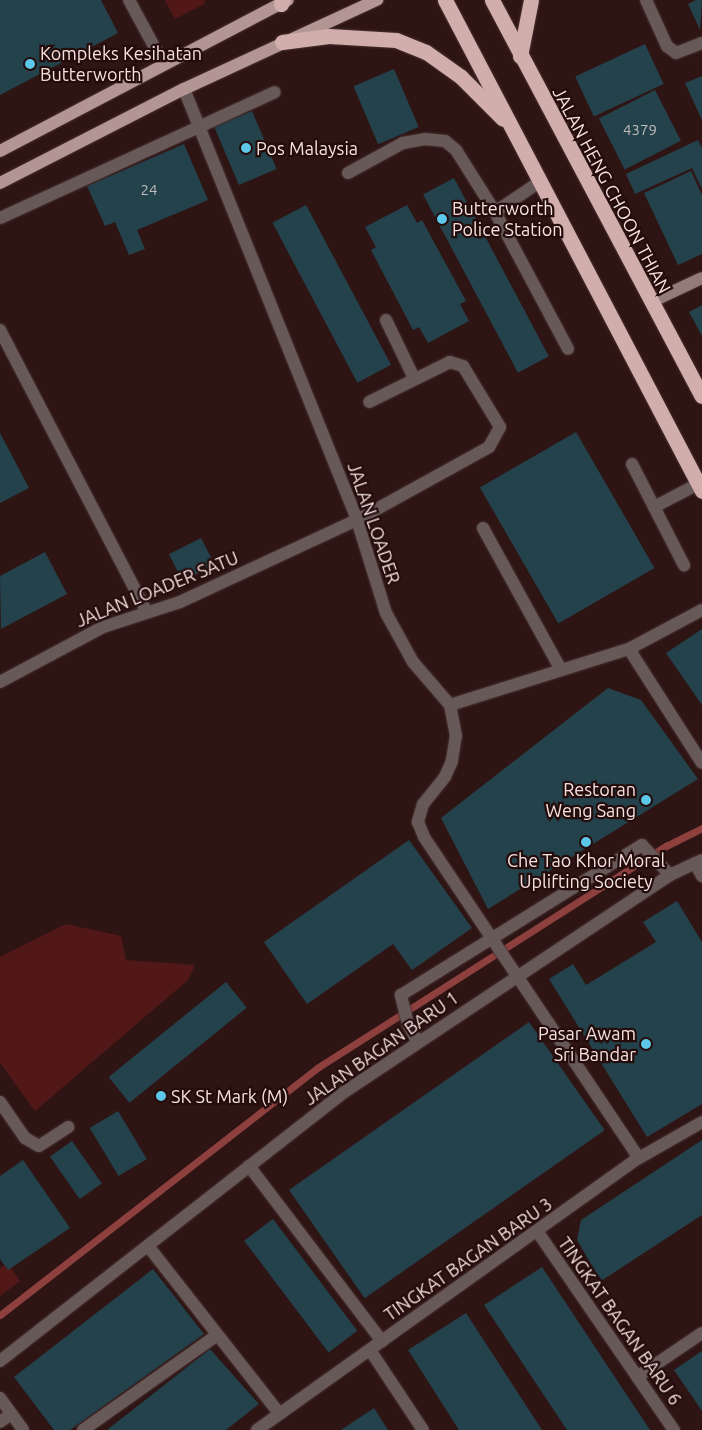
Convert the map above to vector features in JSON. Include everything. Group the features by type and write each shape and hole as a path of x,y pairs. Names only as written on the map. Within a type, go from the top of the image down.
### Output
{"highway":[{"path":"445,0 700,488"},
{"name":"JALAN HENG CHOON THIAN","path":"492,0 702,396"},
{"path":"520,56 531,0"},
{"path":"282,42 329,36 396,40 426,52 461,76 514,131"}],"main road":[{"path":"0,183 184,88 377,0"},
{"path":"0,151 163,63 284,1"}],"street":[{"path":"129,0 163,63"},
{"path":"646,0 667,46 676,53 702,43"},
{"name":"JALAN LOADER","path":"184,88 357,520 386,613 413,662 450,705"},
{"path":"0,218 275,92"},
{"path":"348,173 403,142 425,139 445,141 471,169 568,349"},
{"path":"495,212 541,181"},
{"path":"651,302 702,278"},
{"path":"386,320 414,378"},
{"path":"0,330 147,612"},
{"name":"JALAN LOADER SATU","path":"0,682 103,627 180,602 357,520 489,447 498,436 500,427 462,366 450,362 414,378 369,402"},
{"path":"632,464 684,565"},
{"path":"654,507 700,488"},
{"path":"483,528 560,668"},
{"path":"639,1158 424,837 418,822 423,804 445,777 452,761 456,735 450,705 560,668 628,648 702,610"},
{"path":"628,648 702,763"},
{"path":"417,1041 400,1002 401,995 494,941 642,845 652,853 670,876"},
{"path":"699,861 702,876"},
{"name":"JALAN BAGAN BARU 1","path":"0,1361 340,1095 417,1041 518,977 670,876 699,861"},
{"path":"0,1102 25,1138 39,1146 68,1127"},
{"name":"TINGKAT BAGAN BARU 3","path":"257,1430 639,1158 702,1122"},
{"path":"249,1166 382,1341"},
{"name":"TINGKAT BAGAN BARU 6","path":"537,1231 674,1430"},
{"path":"148,1246 279,1413"},
{"path":"637,1377 702,1333"},
{"path":"83,1430 217,1335"},
{"path":"370,1350 423,1430"},
{"path":"0,1398 23,1430"},
{"path":"0,1422 11,1414"}],"shaded area":[{"path":"165,0 205,0 204,4 175,19"},
{"path":"66,924 121,936 126,960 195,965 188,980 35,1111 0,1063 0,957"},
{"path":"8,1263 20,1281 0,1296 0,1268"}],"building":[{"name":"Kompleks Kesihatan Butterworth","path":"0,0 101,0 118,33 0,95"},
{"path":"696,0 702,0 700,30 688,4"},
{"path":"645,44 664,84 594,116 575,77"},
{"path":"394,69 419,127 378,144 353,86"},
{"path":"702,76 702,120 685,83"},
{"path":"655,90 681,141 625,169 599,119"},
{"name":"Pos Malaysia","path":"252,111 277,169 239,185 214,127"},
{"path":"698,140 702,148 702,189 692,168 635,194 626,174"},
{"path":"184,144 208,200 137,230 145,249 129,255 115,222 105,226 87,186"},
{"path":"691,171 702,195 702,254 678,265 644,193"},
{"path":"454,178 549,356 518,373 423,194"},
{"path":"306,205 391,365 357,383 272,223"},
{"path":"407,205 417,223 422,220 466,301 460,304 469,321 428,343 419,327 413,330 371,250 376,247 365,227"},
{"path":"702,305 702,336 689,312"},
{"path":"576,432 654,568 558,623 480,488"},
{"path":"0,433 29,488 0,503"},
{"path":"201,538 215,565 183,581 169,554"},
{"path":"45,552 67,594 1,629 0,576"},
{"path":"702,629 702,705 666,653"},
{"path":"608,688 641,700 698,779 488,909 441,818"},
{"path":"409,840 472,928 412,970 393,944 307,1004 264,942"},
{"name":"Pasar Awam Sri Bandar","path":"677,901 702,942 702,1104 647,1137 549,979 573,964 586,985 656,942 643,922"},
{"path":"226,982 247,1008 129,1103 109,1077"},
{"path":"529,1022 605,1130 365,1298 289,1190"},
{"path":"118,1111 147,1159 119,1176 90,1128"},
{"path":"702,1140 702,1215 601,1281 577,1240 581,1220"},
{"path":"72,1141 102,1184 80,1199 50,1156"},
{"path":"23,1160 70,1228 8,1270 0,1259 0,1176"},
{"path":"273,1219 357,1331 329,1352 244,1241"},
{"path":"542,1267 650,1430 567,1430 484,1305"},
{"path":"153,1269 204,1334 70,1430 54,1430 14,1377"},
{"path":"466,1313 542,1430 459,1430 408,1350"},
{"path":"210,1349 259,1404 226,1430 107,1430"},
{"path":"702,1351 702,1411 674,1370"},
{"path":"374,1408 388,1430 341,1430"}],"waterway":[{"path":"0,1315 317,1068 666,846 702,828"}],"place":[{"name":"Kompleks Kesihatan Butterworth","path":"30,64"},
{"name":"Pos Malaysia","path":"246,148"},
{"name":"Butterworth Police Station","path":"442,219"},
{"name":"Restoran Weng Sang","path":"646,800"},
{"name":"Che Tao Khor Moral Uplifting Society","path":"586,842"},
{"name":"Pasar Awam Sri Bandar","path":"646,1044"},
{"name":"SK St Mark (M)","path":"161,1096"}]}
